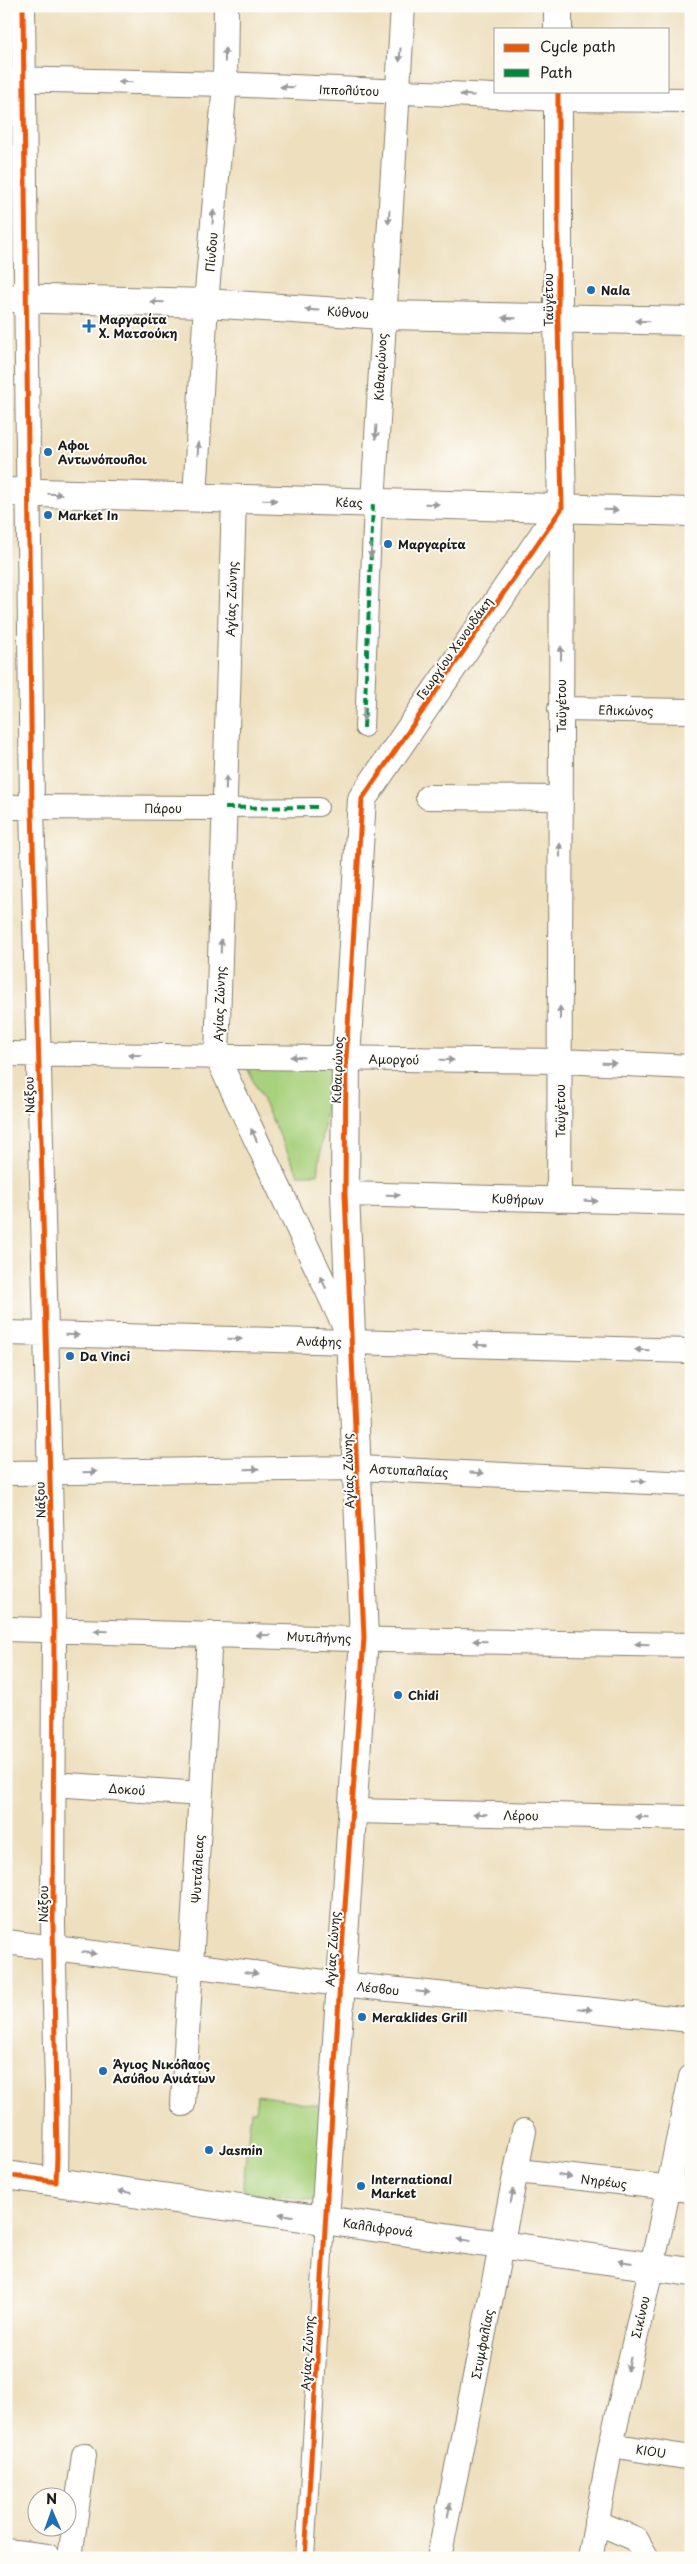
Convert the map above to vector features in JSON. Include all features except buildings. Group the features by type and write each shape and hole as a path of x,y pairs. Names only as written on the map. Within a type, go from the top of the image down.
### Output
{"street":[{"name":"Νάξου","path":"23,6 14,80 17,492 32,807 54,1630 53,1784 57,2087 56,2182"},
{"name":"Πίνδου","path":"195,498 206,303 224,84 226,6"},
{"name":"Κιθαιρώνος","path":"364,728 372,503 403,6"},
{"path":"558,6 558,28"},
{"name":"Ιππολύτου","path":"14,80 224,84 398,92 691,100"},
{"name":"Ταϋγέτου","path":"558,95 558,320 562,508 559,1200"},
{"name":"Κύθνου","path":"16,298 206,303 383,315 691,322"},
{"name":"Κέας","path":"17,492 691,512"},
{"name":"Αγίας Ζώνης","path":"234,499 217,1056 352,1342 364,1638 340,1984 305,2558"},
{"name":"Γεωργίου Χενουδάκη","path":"362,799 562,508"},
{"name":"Ελικώνος","path":"560,709 691,711"},
{"path":"428,797 561,798"},
{"name":"Κιθαιρώνος","path":"352,1342 345,1194 346,1058 362,799"},
{"name":"Πάρου","path":"6,807 319,807"},
{"name":"Αμοργού","path":"6,1054 560,1061 691,1066"},
{"name":"Κυθήρων","path":"345,1194 691,1204"},
{"name":"Ανάφης","path":"6,1333 691,1351"},
{"name":"Αστυπαλαίας","path":"6,1473 358,1468 691,1484"},
{"name":"Μυτιλήνης","path":"6,1629 691,1645"},
{"name":"Ψυττάλειας","path":"182,2104 192,1966 210,1634"},
{"name":"Δοκού","path":"53,1784 201,1794"},
{"name":"Λέρου","path":"352,1812 691,1818"},
{"name":"Λέσβου","path":"6,1942 340,1984 691,2020"},
{"name":"Σικίνου","path":"590,2558 611,2445 651,2266 680,2189 691,2077"},
{"name":"Στυμφαλίας","path":"439,2558 524,2131"},
{"name":"Νηρέως","path":"517,2171 680,2189"},
{"name":"Καλλιφρονά","path":"6,2175 691,2272"},
{"name":"KIOU","path":"611,2445 691,2458"},
{"path":"70,2558 84,2455"},
{"path":"596,2522 636,2539 648,2558"},
{"path":"6,2553 47,2558"}],"green space":[{"path":"243,1059 332,1060 318,1174 298,1174"},
{"path":"257,2095 326,2106 322,2201 242,2192 251,2111 255,2111"}],"marked path":[{"path":"364,728 373,503"},
{"path":"225,808 319,807"}],"cycle path":[{"path":"6,2175 56,2182 57,2157 53,1924 54,1630 32,807 23,6"},
{"path":"305,2558 342,1949 364,1638 345,1194 346,1058 362,799 562,508 558,320 558,92"}],"place":[{"name":"Nala","path":"591,290"},
{"name":"Μαργαρίτα Χ. Ματσούκη","path":"89,326"},
{"name":"Αφοι Αντωνόπουλοι","path":"48,452"},
{"name":"Market In","path":"48,515"},
{"name":"Μαργαρίτα","path":"388,544"},
{"name":"Da Vinci","path":"70,1356"},
{"name":"Chidi","path":"398,1695"},
{"name":"Meraklides Grill","path":"362,2017"},
{"name":"Άγιος Νικόλαος Ασύλου Ανιάτων","path":"103,2071"},
{"name":"Jasmin","path":"209,2150"},
{"name":"International Market","path":"361,2186"}]}
